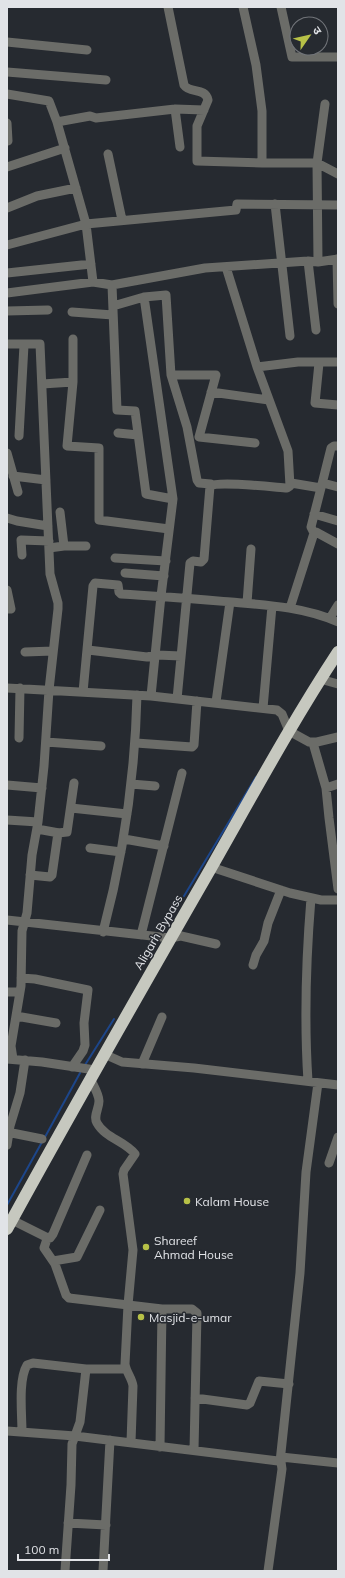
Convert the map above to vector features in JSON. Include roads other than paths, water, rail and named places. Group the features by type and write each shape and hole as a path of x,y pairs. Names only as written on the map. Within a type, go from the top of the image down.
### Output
{"highway":[{"name":"Aligarh Bypass","path":"10,1224 92,1074 289,731 338,652"}],"street":[{"path":"168,7 184,85 190,90 203,92 207,96 208,100 197,126 198,161 317,163 338,174"},
{"path":"243,7 256,65 262,111 262,163"},
{"path":"282,7 292,58 338,57"},
{"path":"7,42 87,50"},
{"path":"7,72 106,80"},
{"path":"7,94 49,102 65,148 86,224 93,282"},
{"path":"318,262 317,163 325,104"},
{"path":"57,122 90,116 96,118 175,109 204,110"},
{"path":"175,109 180,147"},
{"path":"7,123 8,141"},
{"path":"7,167 65,148"},
{"path":"108,154 122,220"},
{"path":"7,208 37,196 76,188"},
{"path":"7,245 86,224 236,210 237,204 338,205"},
{"path":"275,204 290,336"},
{"path":"7,293 93,282 112,285 205,268 308,261 318,262 338,259 338,304"},
{"path":"308,261 316,330"},
{"path":"7,273 91,264"},
{"path":"72,312 113,310 144,298 166,295 171,375 187,427 196,480 199,483 286,488 290,486 291,483 288,451 257,367 226,267"},
{"path":"112,285 117,410 135,411 146,494 173,499"},
{"path":"144,298 173,499 151,696"},
{"path":"7,310 48,310"},
{"path":"73,339 73,382 67,446 99,448 99,520 169,529"},
{"path":"7,344 40,344 50,574 58,606 49,690 42,788 32,855 27,913 22,932 20,992 10,1059 72,1067 92,1074 99,1104 95,1117 98,1124 105,1132 135,1154 124,1172 133,1250 128,1305 126,1369 133,1386 131,1442"},
{"path":"19,436 24,345"},
{"path":"257,367 298,362 338,362"},
{"path":"319,362 315,403 338,405"},
{"path":"171,375 216,375 199,437 255,443"},
{"path":"42,384 73,382"},
{"path":"211,392 269,400"},
{"path":"118,433 138,435"},
{"path":"290,608 314,533 312,527 314,514 331,448 338,446"},
{"path":"7,453 18,492"},
{"path":"13,476 46,480"},
{"path":"291,483 338,487"},
{"path":"177,699 190,563 193,561 201,562 204,559 207,536 209,488 211,484"},
{"path":"60,512 64,546"},
{"path":"314,514 338,521"},
{"path":"7,518 48,526"},
{"path":"314,533 316,532 338,544"},
{"path":"22,555 21,540 49,545 86,546"},
{"path":"247,603 251,549"},
{"path":"115,558 166,560"},
{"path":"125,573 164,576"},
{"path":"83,692 94,584 118,585 121,594 187,598 290,608 334,620 338,605"},
{"path":"7,590 11,609 7,609"},
{"path":"216,702 230,602"},
{"path":"264,708 272,606"},
{"path":"88,650 147,657 155,655 181,656"},
{"path":"25,652 53,651"},
{"path":"320,679 338,684"},
{"path":"7,688 151,696 264,708 280,712 289,731 313,743 338,737"},
{"path":"19,738 20,688"},
{"path":"102,932 115,886 124,839 136,743 137,695"},
{"path":"136,743 192,747 197,701"},
{"path":"46,742 101,746"},
{"path":"313,743 333,817 338,889"},
{"path":"141,935 182,773"},
{"path":"7,820 37,826 59,833 66,833 74,783"},
{"path":"131,784 155,786"},
{"path":"326,788 338,784"},
{"path":"7,785 42,788"},
{"path":"71,808 127,814"},
{"path":"30,875 52,875 59,833"},
{"path":"124,839 164,846"},
{"path":"90,848 121,852"},
{"path":"211,867 281,890 311,898 321,900 338,900"},
{"path":"253,965 256,955 264,941 268,923 281,890"},
{"path":"308,1081 306,1010 307,938 311,898"},
{"path":"7,920 102,932 170,938 181,936 216,944"},
{"path":"21,978 35,979 88,990 84,1023 85,1046 72,1067"},
{"path":"7,992 20,992"},
{"path":"16,1016 56,1023"},
{"path":"142,1064 162,1017"},
{"path":"104,1054 122,1062 194,1068 338,1085"},
{"path":"7,1145 10,1118 20,1093 25,1060"},
{"path":"268,1571 282,1469 281,1460 300,1273 306,1172 318,1083"},
{"path":"8,1133 42,1139"},
{"path":"329,1163 338,1136"},
{"path":"87,1155 53,1234 46,1239 44,1248 53,1261 66,1295 69,1298 162,1309 192,1309 197,1313 194,1450"},
{"path":"53,1261 77,1257 100,1210"},
{"path":"10,1224 46,1237 46,1239"},
{"path":"160,1446 162,1309"},
{"path":"22,1432 22,1390 27,1365 33,1363 86,1369 126,1369"},
{"path":"64,1571 71,1485 72,1444 80,1422 86,1369"},
{"path":"196,1398 247,1404 250,1403 259,1381 289,1384"},
{"path":"7,1431 75,1436 281,1460 338,1464"},
{"path":"103,1571 110,1440"},
{"path":"68,1522 106,1525"}],"waterway":[{"path":"184,896 256,777"},
{"path":"85,1065 114,1019"},
{"path":"45,1137 80,1073"},
{"path":"7,1205 42,1142"}],"place":[{"name":"Kalam House","path":"187,1201"},
{"name":"Shareef Ahmad House","path":"146,1247"},
{"name":"Masjid-e-umar","path":"141,1317"}]}
